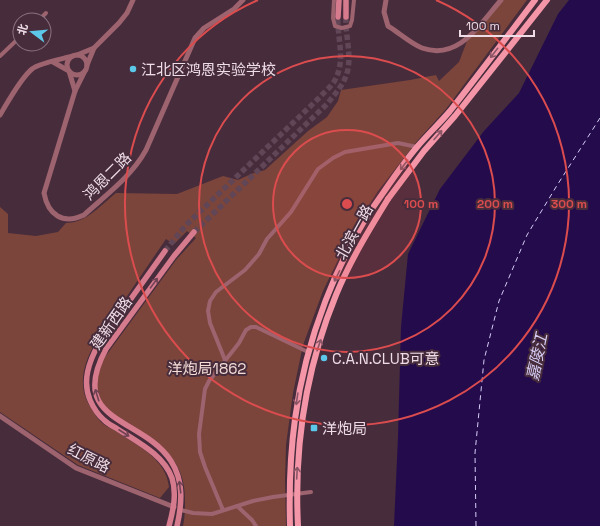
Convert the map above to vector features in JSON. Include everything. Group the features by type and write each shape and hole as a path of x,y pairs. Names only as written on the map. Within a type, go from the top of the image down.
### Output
{"main road":[{"path":"338,17 339,0"},
{"path":"346,0 346,17"},
{"name":"北滨一路","path":"290,526 289,481 291,445 298,394 308,352 328,293 356,237 382,194 417,147 449,112 535,0"},
{"name":"北滨一路","path":"298,526 297,481 299,446 306,394 316,354 336,295 362,241 388,199 424,151 455,116 547,0"},
{"name":"建新西路","path":"177,526 181,510 181,492 179,476 171,460 156,444 108,414 99,401 95,388 95,374 99,361 106,349 174,256 194,232"},
{"name":"建新西路","path":"165,252 98,345 91,360 87,375 87,392 93,406 104,420 152,451 165,464 172,479 174,494 174,507 170,526"}],"street":[{"path":"0,115 24,78 32,69 41,64 75,56 94,48 119,23 127,13 133,0"},
{"name":"鸿恩二路","path":"85,71 76,91 44,193 46,202 50,209 56,216 66,219 76,219 84,215 131,172 146,150 195,38 204,28 234,9 243,0"},
{"path":"334,0 333,18 335,26 342,28 350,26 354,0"},
{"path":"386,0 384,12 388,26 421,48 432,50 444,50 456,47 467,40 501,0"},
{"path":"0,56 12,45"},
{"path":"53,62 77,75 85,71 94,48"},
{"path":"76,91 67,64 69,60 75,56 83,57 87,65"},
{"path":"225,360 210,323 208,311 210,301 216,292 244,270 259,254 267,239 291,212 318,169 333,158 345,152 398,143 417,147"},
{"path":"223,510 200,452 199,434 205,389 209,381 246,330 251,327 256,327 308,352"},
{"name":"红原路","path":"0,416 76,468 174,507"},
{"path":"181,510 193,513 212,514 273,497 311,492"},
{"path":"237,506 252,520 256,526"}],"green space":[{"name":"洋炮局1862","path":"503,0 527,0 446,109 418,140 378,191 350,235 323,291 303,345 293,393 286,445 286,526 183,526 185,516 184,485 181,473 176,463 161,446 109,411 98,395 97,380 102,361 176,260 196,238 187,231 174,244 166,239 95,343 88,357 83,379 84,394 99,420 149,453 162,468 167,477 169,487 160,498 78,465 0,412 0,207 8,214 8,233 36,236 58,232 66,223 87,217 116,193 177,194 223,176 238,180 265,170 308,131 327,117 338,101 341,90 436,75 439,81 459,62 467,41"}],"water":[{"name":"嘉陵江","path":"569,0 600,0 600,526 394,526 401,327 408,254 440,189 484,131 519,93 558,14"}],"ferry route":[{"path":"476,526 475,453 484,360 499,301 527,235 600,118"}],"tunnel":[{"path":"165,251 186,225 334,82 341,57 338,17"},
{"path":"194,232 327,104 340,87 346,76 349,62 346,17"}],"place":[{"name":"江北区鸿恩实验学校","path":"133,69"},
{"name":"C.A.N.CLUB可意","path":"324,358"},
{"name":"洋炮局","path":"314,428"}]}
